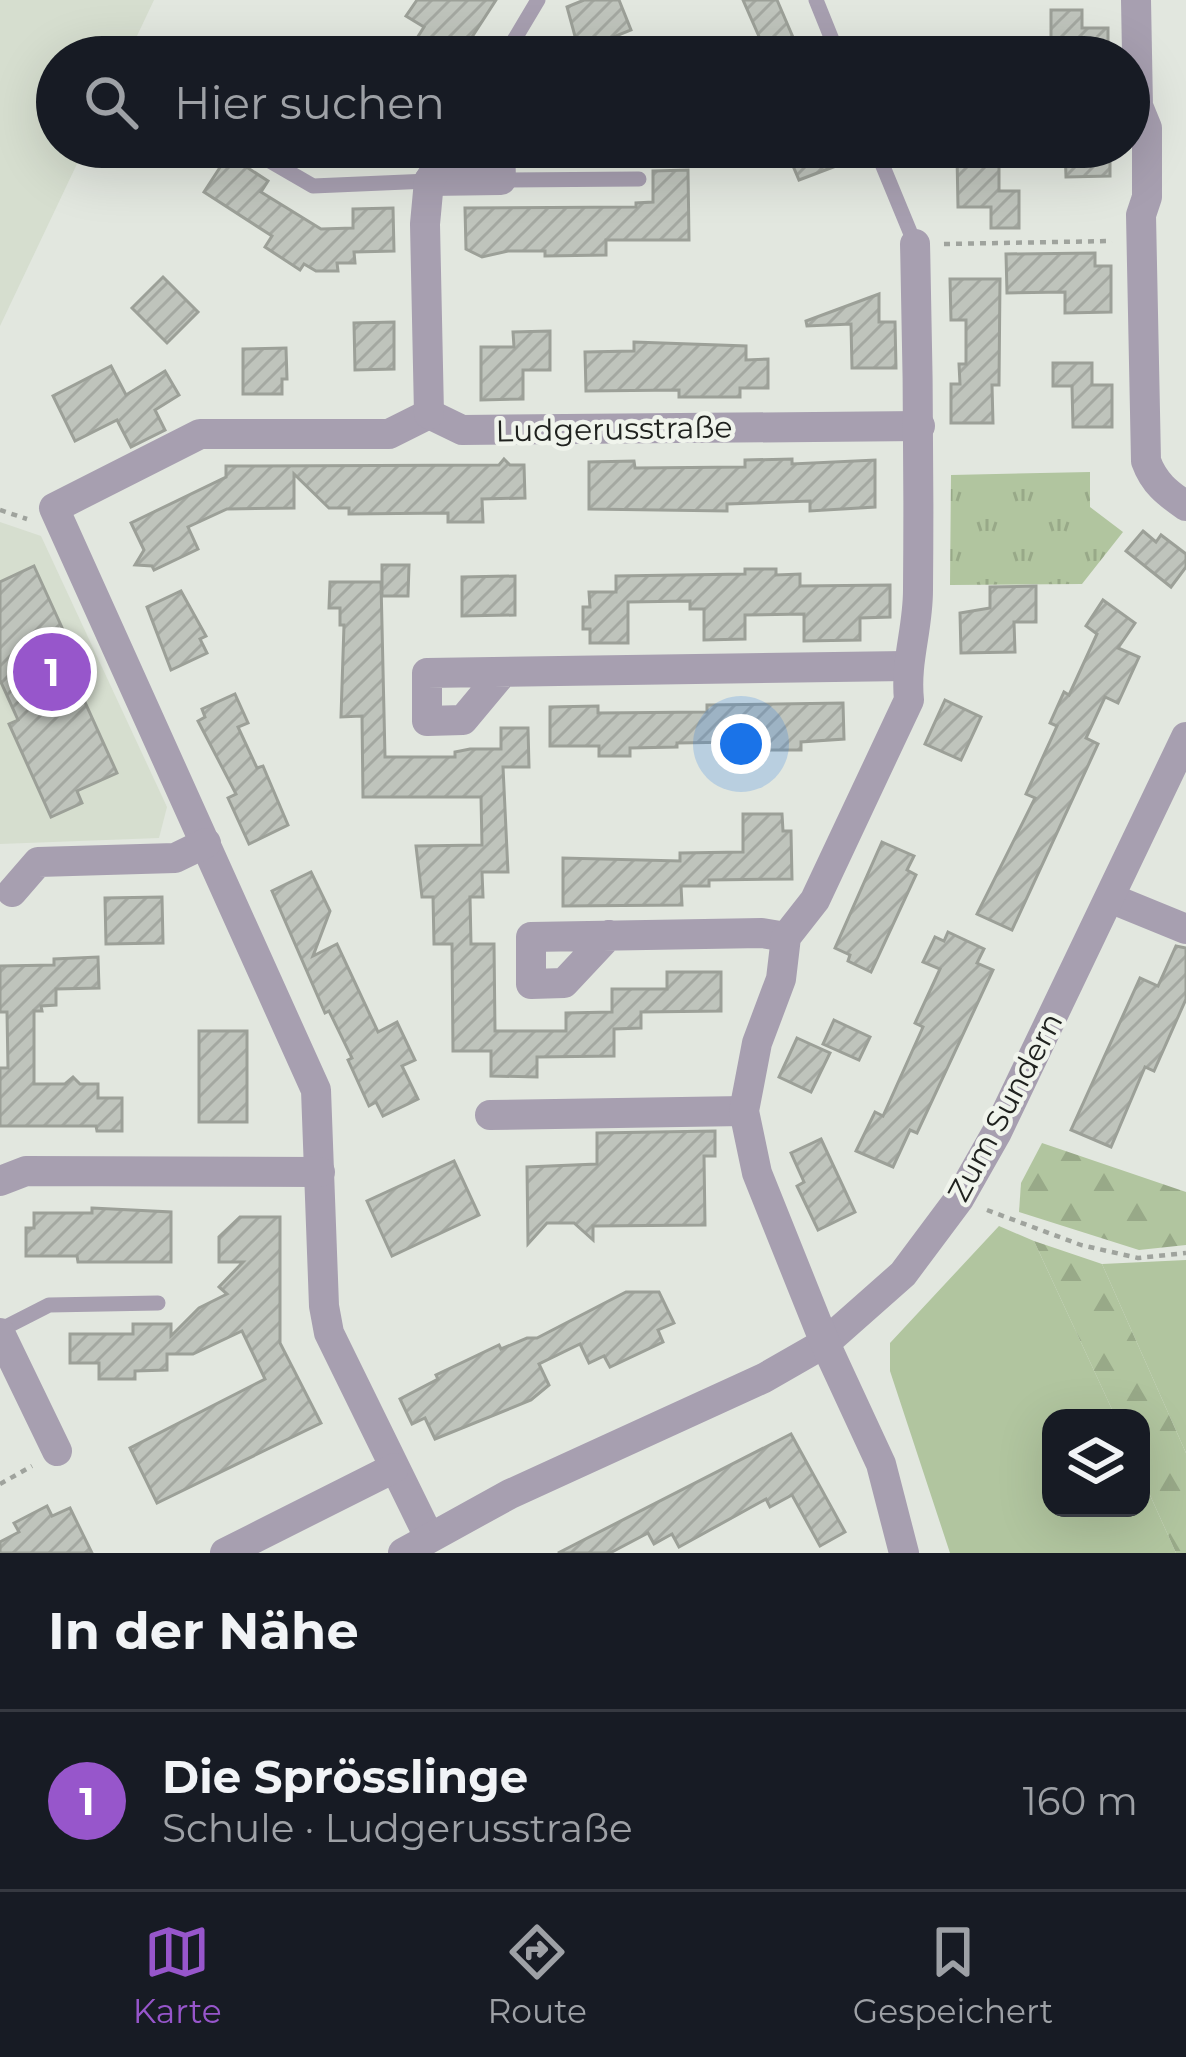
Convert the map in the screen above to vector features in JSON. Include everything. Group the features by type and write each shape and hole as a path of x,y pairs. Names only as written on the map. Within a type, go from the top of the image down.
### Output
{"street":[{"path":"1136,0 1137,36"},
{"path":"416,1545 394,1468 329,1333 316,1090 54,508 200,434 389,434 429,414 425,224 429,181 437,168"},
{"path":"429,181 501,180 501,168"},
{"path":"1145,168 1146,461 1164,491 1186,506"},
{"path":"904,1553 881,1464 825,1343 758,1173 744,1112 757,1043 781,979 786,937 815,900 909,700 906,666 918,632 915,244"},
{"name":"Ludgerusstraße","path":"429,414 462,430 920,426"},
{"path":"503,672 906,666"},
{"name":"Zum Sundern","path":"416,1545 510,1494 764,1378 825,1343 902,1274 959,1199 997,1132 1186,737"},
{"path":"12,892 38,862 175,858 206,842"},
{"path":"1110,898 1186,929"},
{"path":"609,935 762,933 786,937"},
{"path":"490,1115 744,1112"},
{"path":"0,1181 26,1171 320,1172"},
{"path":"0,1331 57,1451"},
{"path":"225,1553 394,1468"}],"lane":[{"path":"517,36 538,0"},
{"path":"816,0 831,36"},
{"path":"282,168 314,186 429,181"},
{"path":"884,168 915,244"},
{"path":"501,180 639,179"},
{"path":"0,1331 49,1305 158,1303"}],"path":[{"path":"915,244 1142,241"},
{"path":"959,1199 1081,1245 1138,1258 1186,1252"},
{"path":"0,1484 57,1451"}],"shaded area":[{"path":"0,0 154,0 137,36 36,36 36,168 75,168 0,326"},
{"path":"0,522 41,536 167,807 159,838 0,844"}],"green space":[{"path":"1090,472 1090,507 1123,532 1082,584 950,585 951,475"},
{"path":"1042,1143 1186,1192 1186,1245 1139,1250 1019,1212 1021,1183"},
{"path":"999,1226 1034,1241 1112,1409 1042,1409 1042,1517 1150,1517 1150,1495 1176,1553 950,1553 890,1371 890,1343"},
{"path":"1034,1241 1102,1264 1186,1453 1186,1553 1176,1553 1150,1495 1150,1409 1112,1409"},
{"path":"1186,1260 1186,1453 1102,1264"}],"building":[{"path":"417,0 496,0 473,36 418,36 424,27 406,16"},
{"path":"584,0 619,0 631,30 616,36 575,36 567,7"},
{"path":"743,0 777,0 792,36 759,36"},
{"path":"1051,10 1082,10 1082,28 1108,28 1108,36 1051,36"},
{"path":"220,168 248,168 268,181 261,192 321,229 353,228 353,209 393,208 394,251 354,252 355,263 337,263 338,271 316,271 304,264 300,270 265,247 272,236 204,192"},
{"path":"794,168 831,168 799,180"},
{"path":"957,168 999,168 999,191 1019,191 1019,228 991,228 991,207 958,207"},
{"path":"1066,168 1110,168 1110,176 1066,177"},
{"path":"688,170 689,240 606,240 606,255 508,251 482,257 466,249 465,208 636,207 636,203 653,202 653,171"},
{"path":"1095,253 1095,266 1111,266 1111,312 1065,313 1065,292 1007,293 1006,254"},
{"path":"163,277 198,312 167,343 132,308"},
{"path":"950,279 1000,279 999,385 992,385 993,423 951,423 951,384 960,384 959,364 966,364 966,320 951,320"},
{"path":"879,294 879,322 895,322 896,368 852,368 851,324 807,326 806,321"},
{"path":"394,322 394,369 355,370 354,323"},
{"path":"550,331 550,370 523,370 523,399 481,400 481,347 514,347 513,332"},
{"path":"634,342 746,346 746,360 768,359 768,388 740,388 740,397 679,397 679,390 586,391 585,352 634,351"},
{"path":"286,348 287,379 282,379 282,394 243,394 243,349"},
{"path":"1053,363 1092,363 1092,385 1112,385 1112,427 1073,427 1072,386 1053,386"},
{"path":"111,366 126,395 165,371 179,395 155,410 165,430 131,447 117,420 75,441 53,396"},
{"path":"504,459 510,465 524,465 525,498 482,499 483,522 448,522 448,513 349,514 349,508 329,508 294,474 294,508 227,509 188,527 198,549 154,570 135,565 144,550 131,523 226,477 226,466 499,465"},
{"path":"792,459 792,464 875,460 875,507 810,511 810,501 727,504 727,511 589,509 589,462 634,461 635,468 745,467 745,460"},
{"path":"1143,531 1156,542 1161,535 1186,554 1186,567 1171,587 1126,551"},
{"path":"382,565 409,565 408,596 382,596"},
{"path":"34,566 84,676 75,680 117,773 77,791 82,803 51,817 9,724 18,720 0,680 0,582"},
{"path":"745,569 800,574 800,586 890,585 890,617 860,618 860,640 804,641 804,614 745,615 745,639 704,640 704,609 690,609 690,601 628,602 628,643 590,643 590,629 583,629 589,592 616,592 616,576 745,574"},
{"path":"515,576 515,615 462,616 462,577"},
{"path":"330,582 381,582 385,757 455,757 455,752 470,749 501,749 501,728 528,728 529,767 503,767 508,872 482,872 483,897 470,897 471,944 494,944 495,1031 566,1031 566,1013 612,1012 612,989 667,989 667,972 721,972 721,1011 641,1012 641,1028 614,1029 614,1056 537,1057 537,1077 491,1076 491,1051 453,1051 452,944 434,944 433,897 422,897 416,846 482,845 481,797 363,797 362,716 341,717 344,625 340,625 340,608 329,608"},
{"path":"1036,586 1036,622 1014,622 1015,652 961,653 960,613 990,608 990,587"},
{"path":"181,591 206,636 200,639 207,653 171,670 147,607"},
{"path":"1103,600 1135,623 1118,648 1139,657 1118,703 1105,697 1086,738 1098,744 1012,930 977,914 1035,798 1026,794 1057,726 1050,723 1064,692 1069,695 1097,634 1086,626"},
{"path":"235,694 248,723 238,727 257,768 263,766 288,825 249,844 228,798 236,794 198,721 205,717 202,709"},
{"path":"945,700 981,717 961,760 925,744"},
{"path":"843,703 844,739 801,742 801,750 737,750 737,742 677,743 677,747 630,748 630,756 599,756 599,746 550,746 550,707 598,706 598,713 707,712 707,705"},
{"path":"743,814 782,814 783,831 791,831 792,879 709,880 709,886 681,886 682,905 563,906 563,858 680,861 680,853 743,852"},
{"path":"882,842 914,856 907,870 916,875 871,972 848,961 850,955 835,948"},
{"path":"311,872 330,911 313,956 337,944 378,1032 397,1022 415,1060 402,1066 418,1099 383,1116 376,1102 369,1106 348,1060 352,1058 329,1011 325,1013 272,891"},
{"path":"162,897 163,943 106,944 105,898"},
{"path":"948,932 984,949 977,963 993,970 917,1133 910,1130 893,1167 856,1151 875,1112 883,1116 923,1027 915,1023 940,969 923,962 935,937 944,941"},
{"path":"1176,946 1186,948 1186,999 1154,1071 1145,1067 1111,1147 1071,1130 1140,978 1158,986"},
{"path":"98,957 99,988 56,989 56,1005 34,1011 34,1084 65,1084 73,1077 80,1084 98,1084 98,1098 122,1098 122,1131 97,1131 96,1126 0,1126 0,1068 8,1068 0,966 54,965 54,959"},
{"path":"834,1020 870,1037 859,1060 823,1044"},
{"path":"199,1031 247,1031 247,1122 199,1122"},
{"path":"797,1038 830,1053 811,1092 779,1077"},
{"path":"715,1131 715,1156 704,1156 705,1225 593,1226 593,1240 574,1223 547,1223 528,1244 527,1167 597,1164 597,1133"},
{"path":"821,1139 855,1212 818,1230 797,1186 804,1182 791,1153"},
{"path":"454,1161 479,1215 392,1256 367,1201"},
{"path":"92,1208 171,1212 171,1262 78,1262 77,1256 26,1256 26,1228 34,1228 34,1213 92,1213"},
{"path":"240,1217 280,1217 280,1343 321,1423 157,1503 130,1448 265,1379 242,1331 193,1354 167,1354 167,1370 135,1371 135,1379 99,1379 99,1363 70,1363 70,1334 133,1334 133,1324 171,1324 171,1336 199,1308 227,1294 219,1287 243,1262 219,1262 219,1237"},
{"path":"626,1292 659,1292 674,1323 658,1330 663,1342 610,1367 604,1356 589,1363 580,1344 539,1364 549,1385 531,1400 435,1439 425,1418 412,1424 400,1399 438,1379 436,1375 499,1345 501,1349 537,1338"},
{"path":"791,1434 845,1532 820,1546 792,1495 770,1507 766,1499 679,1547 672,1534 654,1544 648,1533 610,1553 558,1553"},
{"path":"47,1506 52,1516 70,1508 92,1553 0,1553 0,1542 19,1532 14,1523"}],"place":[{"name":"Die Sprösslinge","path":"52,672"}]}
